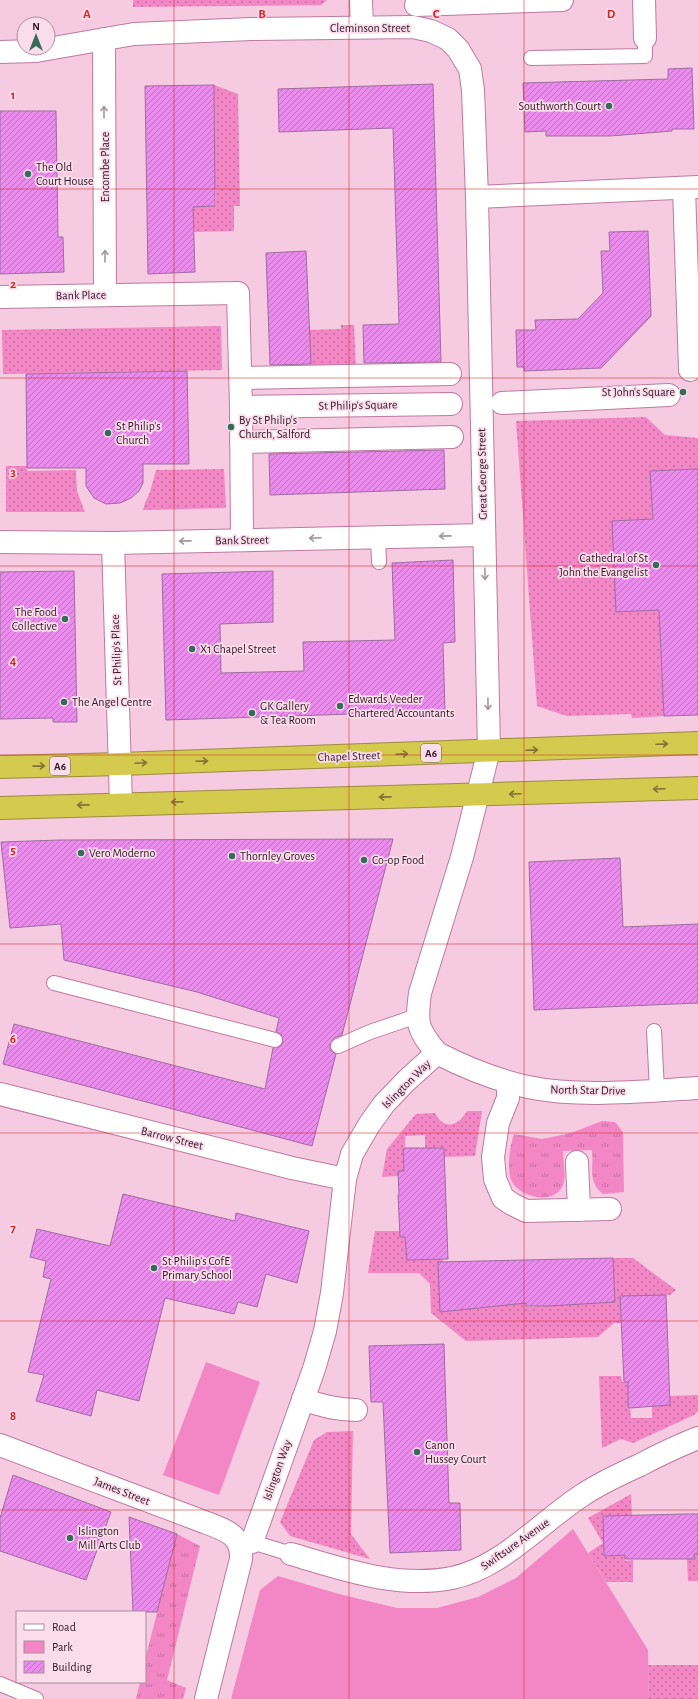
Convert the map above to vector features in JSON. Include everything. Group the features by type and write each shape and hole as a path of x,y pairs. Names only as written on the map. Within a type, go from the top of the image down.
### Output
{"highway":[{"name":"Chapel Street","path":"0,767 698,743"},
{"path":"0,808 698,788"}],"street":[{"path":"361,0 362,27"},
{"path":"416,5 562,0"},
{"path":"644,0 644,38"},
{"name":"Cleminson Street","path":"0,52 36,51 134,34 251,29 362,27 413,27 431,31 448,39 458,49 470,68 473,90 477,197"},
{"name":"Encombe Place","path":"104,39 105,295"},
{"path":"477,197 691,187 690,370"},
{"name":"Great George Street","path":"477,197 489,750"},
{"name":"Bank Place","path":"0,297 238,293 241,378"},
{"path":"242,540 241,378 450,374"},
{"path":"502,403 669,395"},
{"name":"St Philip's Square","path":"241,407 451,404"},
{"path":"241,442 452,437"},
{"name":"Bank Street","path":"0,542 113,543 484,535"},
{"name":"St Philip's Place","path":"113,543 122,804"},
{"name":"Islington Way","path":"246,1543 285,1448 325,1331 332,1293 345,1178 352,1154 369,1125 384,1104 402,1085 437,1053 423,1036 417,1016 420,993 462,857 489,750"},
{"name":"North Star Drive","path":"437,1053 467,1068 530,1088 580,1093 698,1088"},
{"path":"508,1082 508,1098 498,1123 493,1157 495,1179 503,1198 526,1211 610,1209"},
{"name":"Barrow Street","path":"0,1094 292,1168 345,1178"},
{"path":"577,1162 579,1210"},
{"path":"303,1399 320,1406 341,1410 356,1410"},
{"name":"Swiftsure Avenue","path":"291,1554 360,1574 394,1580 425,1581 452,1578 480,1569 501,1556 581,1496 608,1480 698,1438"},
{"name":"James Street","path":"0,1445 198,1520 231,1534 246,1543"},
{"path":"206,1699 241,1559 241,1551 246,1543"}],"lane":[{"path":"531,58 645,56 644,38"},
{"path":"378,537 379,562"},
{"path":"54,982 275,1040"},
{"path":"338,1046 370,1032 417,1016"},
{"path":"654,1031 657,1090"},
{"path":"246,1543 291,1554"},
{"path":"0,1684 36,1699"}],"green space":[{"path":"133,0 327,0 321,5 133,7"},
{"path":"214,85 238,94 240,206 234,206 234,231 194,232 193,207 216,206 216,189 188,190 187,136 215,135"},
{"path":"341,325 354,325 356,369 311,371 309,330 341,329"},
{"path":"221,326 222,370 3,374 2,330"},
{"path":"646,417 665,435 698,438 698,469 651,471 653,519 612,521 659,610 664,716 632,718 631,714 567,716 537,706 516,421"},
{"path":"6,466 27,466 27,471 76,470 77,491 85,512 6,512"},
{"path":"224,469 226,508 143,510 156,470"},
{"path":"467,1111 482,1111 475,1156 444,1157 444,1148 425,1148 425,1135 405,1136 405,1149 403,1150 404,1171 398,1171 398,1176 382,1177 387,1149 416,1114 435,1113 443,1122 451,1124 460,1120"},
{"path":"602,1121 615,1122 623,1132 624,1192 603,1194 598,1189 592,1174 592,1150 563,1151 565,1178 560,1190 555,1195 548,1197 531,1196 517,1188 512,1182 509,1165 510,1151 514,1134 542,1139 571,1133"},
{"path":"375,1231 400,1231 400,1237 405,1237 407,1260 443,1259 443,1266 472,1308 483,1308 483,1302 526,1300 527,1307 540,1306 540,1301 615,1299 613,1258 633,1258 676,1290 670,1295 626,1296 626,1323 614,1323 598,1337 466,1341 431,1313 430,1284 419,1273 368,1273"},
{"path":"206,1362 260,1382 219,1495 163,1475"},
{"path":"599,1376 621,1376 622,1382 628,1382 628,1406 630,1407 631,1418 652,1418 652,1406 669,1405 669,1396 698,1395 698,1411 694,1415 633,1443 621,1439 602,1448"},
{"path":"353,1431 351,1534 370,1559 290,1536 280,1522 314,1440 327,1432"},
{"path":"631,1494 632,1515 603,1516 604,1556 625,1555 625,1561 633,1560 633,1582 606,1582 588,1553 603,1543 588,1518"},
{"path":"573,1529 648,1650 649,1699 231,1699 260,1590 278,1576 339,1594 397,1608 437,1608 478,1597 516,1578"},
{"path":"177,1534 200,1546 167,1680 186,1688 183,1699 136,1699 140,1683 146,1683 146,1656"},
{"path":"694,1554 698,1554 698,1581 688,1581 687,1559 694,1559"},
{"path":"648,1665 698,1665 698,1699 649,1699"}],"building":[{"name":"Southworth Court","path":"692,68 694,129 672,129 672,131 610,136 546,136 546,131 525,132 523,83 668,79 668,69"},
{"path":"433,84 441,362 364,363 363,325 399,324 393,128 279,132 278,89"},
{"path":"214,85 215,206 193,207 195,272 148,274 145,86"},
{"name":"The Old Court House","path":"0,111 56,111 58,237 63,237 64,272 0,274"},
{"path":"648,231 651,316 601,368 524,371 524,367 517,367 516,330 536,330 535,320 578,319 603,293 601,251 610,251 609,232"},
{"path":"306,251 311,364 270,365 266,253"},
{"name":"St Philip's Church","path":"187,371 189,464 143,464 143,483 139,491 131,498 120,503 106,504 94,498 86,486 86,468 27,468 26,374"},
{"path":"444,450 445,489 270,495 269,454"},
{"name":"Cathedral of St John the Evangelist","path":"698,469 698,715 664,716 659,610 616,612 612,521 653,519 650,471"},
{"path":"453,560 455,642 443,643 445,711 166,720 162,574 273,571 273,622 220,624 221,673 304,671 303,642 395,640 392,563"},
{"path":"74,571 77,722 53,722 53,718 0,719 0,572"},
{"path":"393,839 342,1035 334,1038 330,1045 330,1050 336,1054 312,1146 3,1064 14,1024 265,1089 273,1048 281,1046 283,1042 281,1034 276,1032 279,1018 197,992 64,960 61,924 10,928 1,842 60,840"},
{"path":"620,858 623,927 698,924 698,1003 534,1010 529,862"},
{"path":"444,1148 448,1259 407,1260 405,1237 400,1237 398,1195 398,1171 404,1171 403,1149"},
{"path":"123,1194 235,1221 236,1213 309,1231 297,1283 266,1274 257,1307 238,1302 234,1314 165,1298 139,1401 97,1390 91,1416 36,1401 44,1375 28,1372 51,1279 43,1277 46,1261 30,1257 37,1229 110,1246"},
{"path":"613,1258 615,1302 549,1306 526,1306 526,1303 440,1312 438,1262"},
{"path":"666,1295 670,1405 630,1408 628,1407 628,1382 624,1382 620,1296"},
{"name":"Canon Hussey Court","path":"444,1344 449,1503 460,1503 461,1550 390,1553 383,1402 371,1402 369,1346"},
{"path":"13,1475 111,1512 86,1580 0,1551 0,1518"},
{"path":"698,1514 698,1554 694,1554 695,1559 625,1559 625,1555 604,1556 603,1516"},
{"path":"129,1517 177,1534 157,1612 133,1611"}],"place":[{"name":"Southworth Court","path":"609,106"},
{"name":"The Old Court House","path":"28,174"},
{"name":"St John's Square","path":"683,392"},
{"name":"By St Philip's Church, Salford","path":"231,427"},
{"name":"St Philip's Church","path":"108,433"},
{"name":"Cathedral of St John the Evangelist","path":"656,565"},
{"name":"The Food Collective","path":"65,619"},
{"name":"X1 Chapel Street","path":"192,649"},
{"name":"The Angel Centre","path":"64,702"},
{"name":"Edwards Veeder Chartered Accountants","path":"340,706"},
{"name":"GK Gallery & Tea Room","path":"252,713"},
{"name":"Vero Moderno","path":"81,853"},
{"name":"Thornley Groves","path":"232,856"},
{"name":"Co-op Food","path":"364,860"},
{"name":"St Philip's CofE Primary School","path":"154,1268"},
{"name":"Canon Hussey Court","path":"417,1452"},
{"name":"Islington Mill Arts Club","path":"70,1538"}]}
